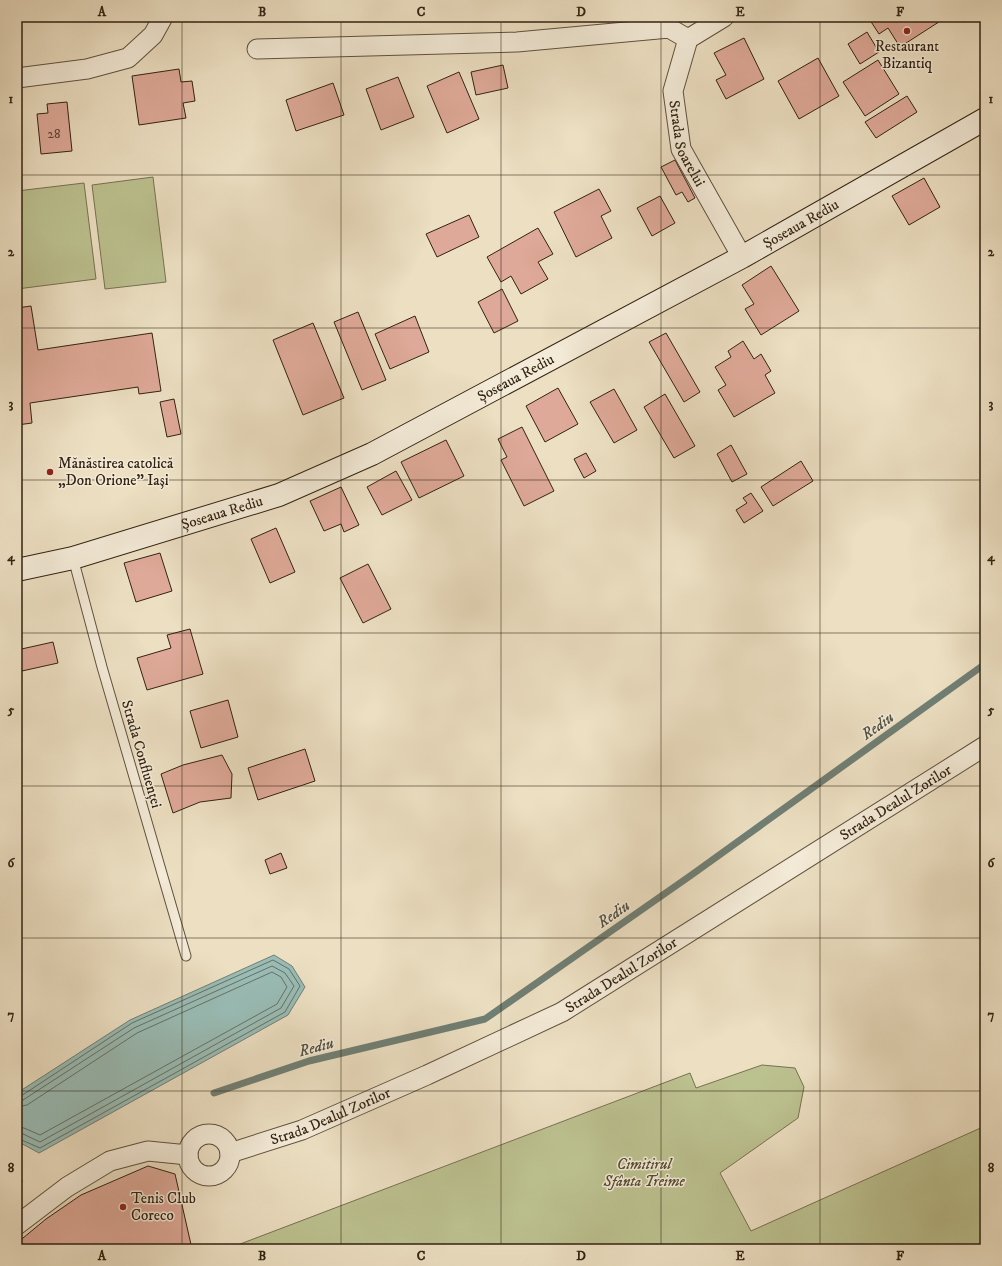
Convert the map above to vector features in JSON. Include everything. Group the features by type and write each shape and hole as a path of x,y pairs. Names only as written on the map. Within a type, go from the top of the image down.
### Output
{"main road":[{"name":"Șoseaua Rediu","path":"17,570 73,558 279,495 372,454 742,258 985,119"}],"street":[{"path":"17,78 86,69 128,58 153,35 163,17"},
{"path":"258,49 516,42 669,28 688,39 724,17"},
{"name":"Strada Soarelui","path":"688,39 674,91 681,149 742,258"},
{"name":"Strada Dealul Zorilor","path":"230,1153 302,1130 427,1075 562,1012 985,746"},
{"path":"205,1134 219,1136 228,1146 230,1153 230,1160 223,1172 210,1176 203,1176 192,1168 188,1155 193,1142 198,1137 205,1134"},
{"path":"17,1225 67,1187 110,1161 148,1152 188,1155"}],"lane":[{"name":"Strada Confluenței","path":"73,558 102,667 186,956"}],"green space":[{"path":"153,177 166,282 105,289 92,185"},
{"path":"84,183 96,279 17,289 17,191"},
{"name":"Cimitirul Sfânta Treime","path":"762,1065 795,1068 804,1087 798,1118 720,1173 751,1231 985,1126 985,1249 227,1249 690,1073 696,1088"}],"water":[{"path":"274,955 292,966 305,987 288,1015 39,1153 17,1141 17,1093 130,1020"}],"building":[{"name":"Restaurant Bizantiq","path":"868,17 945,18 900,47 888,28 879,34"},
{"path":"867,32 879,52 860,64 848,44"},
{"path":"744,38 764,79 726,99 716,80 726,75 714,53"},
{"path":"818,58 839,96 799,119 778,81"},
{"path":"878,60 899,94 865,116 843,82"},
{"path":"503,65 508,88 476,95 471,72"},
{"path":"179,69 181,82 192,81 195,101 183,103 186,118 139,125 132,76"},
{"path":"459,72 479,119 447,133 427,86"},
{"path":"398,77 414,117 381,130 366,89"},
{"path":"333,83 344,115 296,131 286,100"},
{"path":"907,96 917,112 876,138 865,122"},
{"path":"67,102 72,151 41,154 37,114 48,113 47,104"},
{"path":"675,160 695,198 688,202 682,192 676,195 661,167"},
{"path":"924,178 940,207 909,225 892,196"},
{"path":"599,189 611,211 601,216 612,238 576,257 554,212"},
{"path":"660,196 675,223 652,236 637,208"},
{"path":"469,215 479,237 437,257 426,234"},
{"path":"538,228 553,254 538,262 548,279 521,294 511,276 501,282 487,257"},
{"path":"771,266 799,311 761,335 745,309 754,304 742,285"},
{"path":"502,289 518,321 494,333 478,302"},
{"name":"Mănăstirea catolică „Don Orione” Iași","path":"31,306 38,350 152,333 161,391 139,394 138,387 30,403 32,423 17,425 17,308"},
{"path":"358,312 386,380 362,390 334,322"},
{"path":"415,316 429,352 390,369 375,334"},
{"path":"313,323 344,398 303,415 273,340"},
{"path":"666,333 700,392 684,402 649,342"},
{"path":"743,341 754,359 761,354 771,371 765,375 775,393 734,417 718,390 726,385 715,367 731,357 728,351"},
{"path":"558,388 578,424 545,442 526,406"},
{"path":"614,389 637,430 614,443 590,402"},
{"path":"665,394 695,446 674,458 644,407"},
{"path":"174,399 181,434 167,437 160,402"},
{"path":"522,427 554,491 524,506 501,460 507,457 498,439"},
{"path":"446,440 464,476 419,498 401,462"},
{"path":"731,445 747,474 732,482 717,454"},
{"path":"586,453 596,471 584,478 574,459"},
{"path":"801,461 813,481 773,506 761,487"},
{"path":"396,471 412,500 382,515 367,487"},
{"path":"341,487 359,525 344,532 341,524 324,531 310,501"},
{"path":"751,493 763,511 744,523 736,510 747,503 743,498"},
{"path":"276,528 295,572 270,583 251,539"},
{"path":"160,553 172,591 136,602 124,563"},
{"path":"368,564 391,609 363,623 340,578"},
{"path":"190,629 203,674 147,690 137,658 171,648 167,635"},
{"path":"53,642 58,663 22,671 17,650"},
{"path":"228,700 238,737 201,748 190,711"},
{"path":"305,749 315,781 258,800 248,768"},
{"path":"222,755 232,774 231,798 200,802 173,813 161,774 183,765"},
{"path":"281,853 287,868 270,874 265,860"},
{"name":"Tenis Club Coreco","path":"148,1166 175,1174 192,1249 17,1249 17,1243 46,1219 81,1195"}],"waterway":[{"name":"Rediu","path":"214,1093 309,1061 485,1019 690,876 985,664"}],"place":[{"name":"Restaurant Bizantiq","path":"907,31"},
{"name":"Mănăstirea catolică „Don Orione” Iași","path":"50,472"},
{"name":"Tenis Club Coreco","path":"123,1207"}]}
